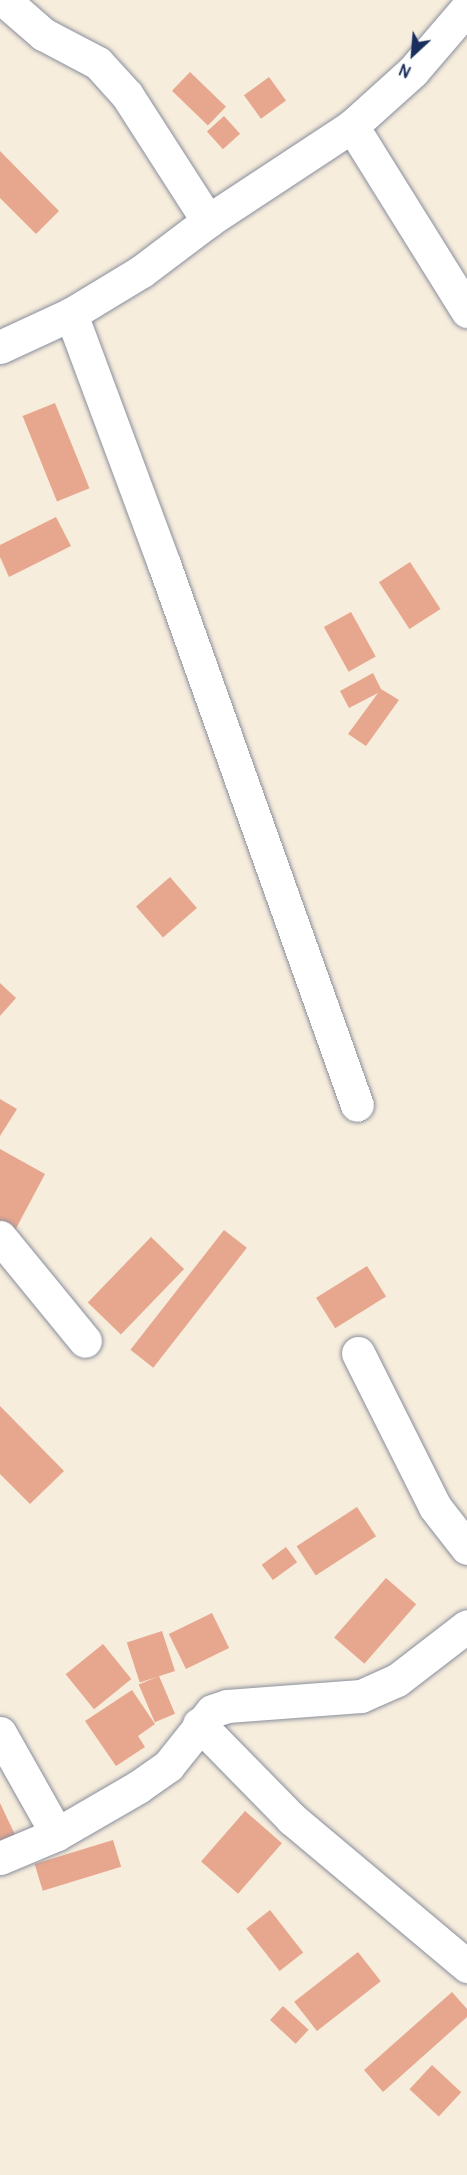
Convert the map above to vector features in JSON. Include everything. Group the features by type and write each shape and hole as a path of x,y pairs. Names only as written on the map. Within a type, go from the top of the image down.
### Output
{"street":[{"path":"4,0 43,34 98,63 128,94 208,220"},
{"path":"0,346 70,314 142,271 208,220 352,126 413,71 467,6 459,0"},
{"path":"352,126 467,311"},
{"path":"70,314 164,564 357,1105"},
{"path":"0,1237 85,1341"},
{"path":"358,1353 435,1508 467,1548"},
{"path":"0,1858 57,1834 168,1766 199,1724 212,1711 227,1706 361,1696 397,1680 466,1631"},
{"path":"199,1724 292,1819 467,1966"},
{"path":"0,1733 57,1834"}],"building":[{"path":"190,72 226,107 208,125 172,91"},
{"path":"269,77 286,100 261,119 244,95"},
{"path":"224,116 240,134 223,149 207,131"},
{"path":"0,151 59,211 36,234 0,198"},
{"path":"55,403 89,488 57,501 23,416"},
{"path":"56,517 71,546 9,577 0,557 0,545"},
{"path":"410,562 440,609 409,629 379,582"},
{"path":"351,612 376,657 349,672 324,627"},
{"path":"373,673 381,689 399,700 366,746 348,734 378,693 349,708 340,691"},
{"path":"170,877 197,908 163,937 136,907"},
{"path":"0,983 16,998 0,1016"},
{"path":"0,1099 17,1109 0,1136"},
{"path":"0,1149 45,1174 12,1236 0,1229"},
{"path":"224,1230 247,1248 153,1368 130,1350"},
{"path":"151,1237 184,1269 121,1334 88,1302"},
{"path":"367,1266 386,1297 335,1328 316,1298"},
{"path":"0,1406 64,1471 30,1504 0,1474"},
{"path":"357,1507 376,1536 316,1576 297,1546"},
{"path":"286,1547 297,1562 273,1580 262,1565"},
{"path":"386,1578 416,1604 364,1664 334,1638"},
{"path":"212,1613 229,1648 186,1669 169,1634"},
{"path":"162,1631 175,1671 140,1682 127,1642"},
{"path":"103,1644 131,1679 94,1709 66,1674"},
{"path":"159,1676 175,1714 155,1722 139,1685"},
{"path":"132,1690 155,1724 138,1736 145,1747 116,1766 85,1721"},
{"path":"0,1803 18,1841 0,1850"},
{"path":"245,1811 282,1843 238,1894 201,1862"},
{"path":"113,1840 121,1867 43,1891 35,1864"},
{"path":"270,1910 303,1953 280,1971 246,1928"},
{"path":"358,1952 381,1981 317,2031 294,2002"},
{"path":"452,1992 467,2009 467,2017 383,2092 364,2070"},
{"path":"283,2006 309,2030 296,2044 270,2020"},
{"path":"432,2065 461,2092 439,2116 409,2089"}]}
